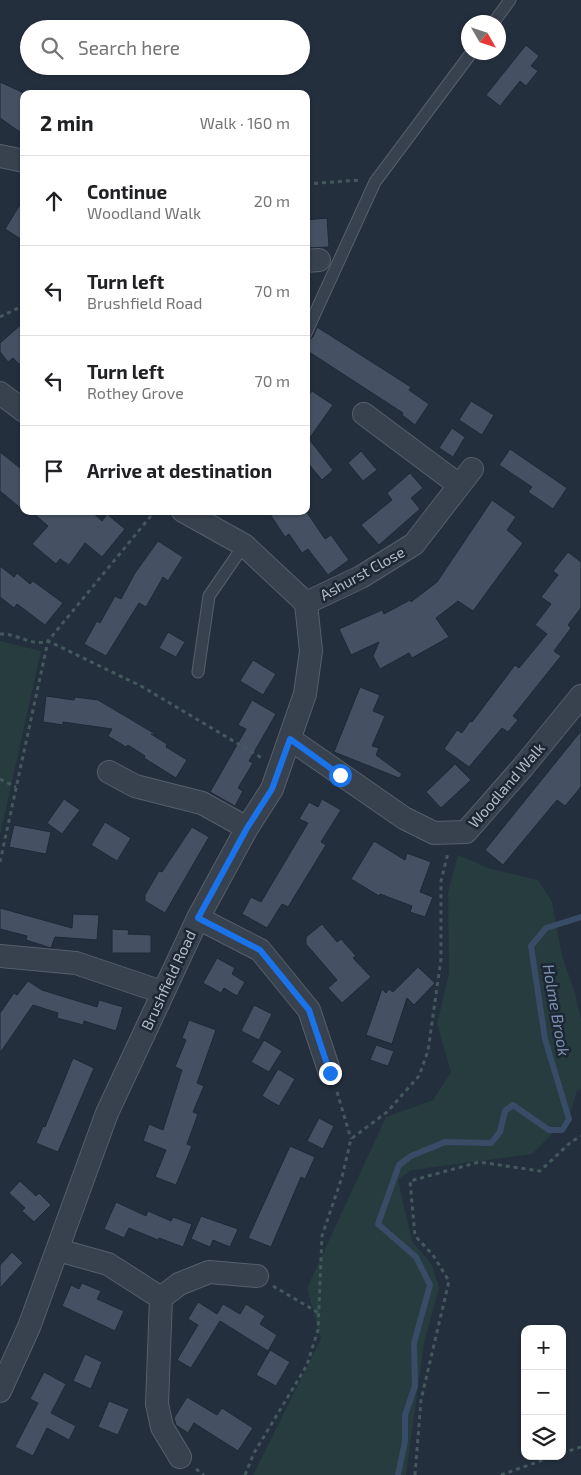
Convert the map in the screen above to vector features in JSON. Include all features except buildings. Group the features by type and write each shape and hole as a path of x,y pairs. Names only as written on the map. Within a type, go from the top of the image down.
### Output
{"street":[{"path":"0,156 20,160"},
{"path":"0,393 20,407"},
{"name":"Ashurst Close","path":"306,603 361,577 414,544 465,477 364,414"},
{"path":"190,515 244,545 306,603"},
{"name":"Brushfield Road","path":"0,1391 29,1327 107,1113 198,918 247,828 272,789 305,694 311,651 306,603"},
{"name":"Woodland Walk","path":"290,739 404,818 434,833 466,832 523,767 581,696"},
{"path":"108,772 135,786 202,803 247,828"},
{"path":"198,918 260,950 309,1010 330,1073"},
{"path":"0,956 76,963 162,992"},
{"path":"58,1250 108,1264 161,1298"},
{"path":"161,1298 179,1284 209,1272 257,1276"},
{"path":"161,1298 158,1404 162,1427 180,1457"}],"lane":[{"path":"499,15 510,0"},
{"path":"310,323 377,179 466,60"},
{"path":"198,672 209,596 244,545"}],"path":[{"path":"310,184 377,179"},
{"path":"0,317 20,307"},
{"path":"0,862 48,641 152,515"},
{"path":"0,634 8,633 39,644 48,641 141,686 280,768"},
{"path":"0,778 16,787"},
{"path":"351,1139 388,1112 419,1076 428,1051 441,959 441,881 449,851 466,832"},
{"path":"245,1475 254,1453 306,1365 318,1330 322,1236 342,1177 351,1139 330,1073"},
{"path":"414,1475 421,1400 449,1281 434,1255 415,1236 410,1181 478,1162 540,1171 571,1142 581,1136"},
{"path":"257,1276 319,1313"},
{"path":"566,1452 581,1447"},
{"path":"501,1475 543,1460"}],"green space":[{"path":"0,641 41,651 0,835"},
{"path":"458,855 488,868 538,880 552,902 562,956 575,993 581,1020 581,1090 577,1091 569,1117 532,1154 411,1170 398,1180 412,1241 432,1265 439,1288 424,1343 406,1475 253,1475 321,1339 307,1288 386,1117 433,1100 451,1072 437,1024 449,974 448,892"}],"waterway":[{"name":"Holme Brook","path":"398,1475 405,1441 405,1415 415,1386 414,1343 430,1285 416,1257 378,1224 399,1165 411,1156 445,1142 491,1143 500,1132 505,1111 513,1105 549,1130 562,1130 569,1119 545,1039 531,946 546,928 581,917"}],"route":[{"path":"330,1073 309,1010 260,950 198,918 247,828 272,789 290,739 340,775"}]}
